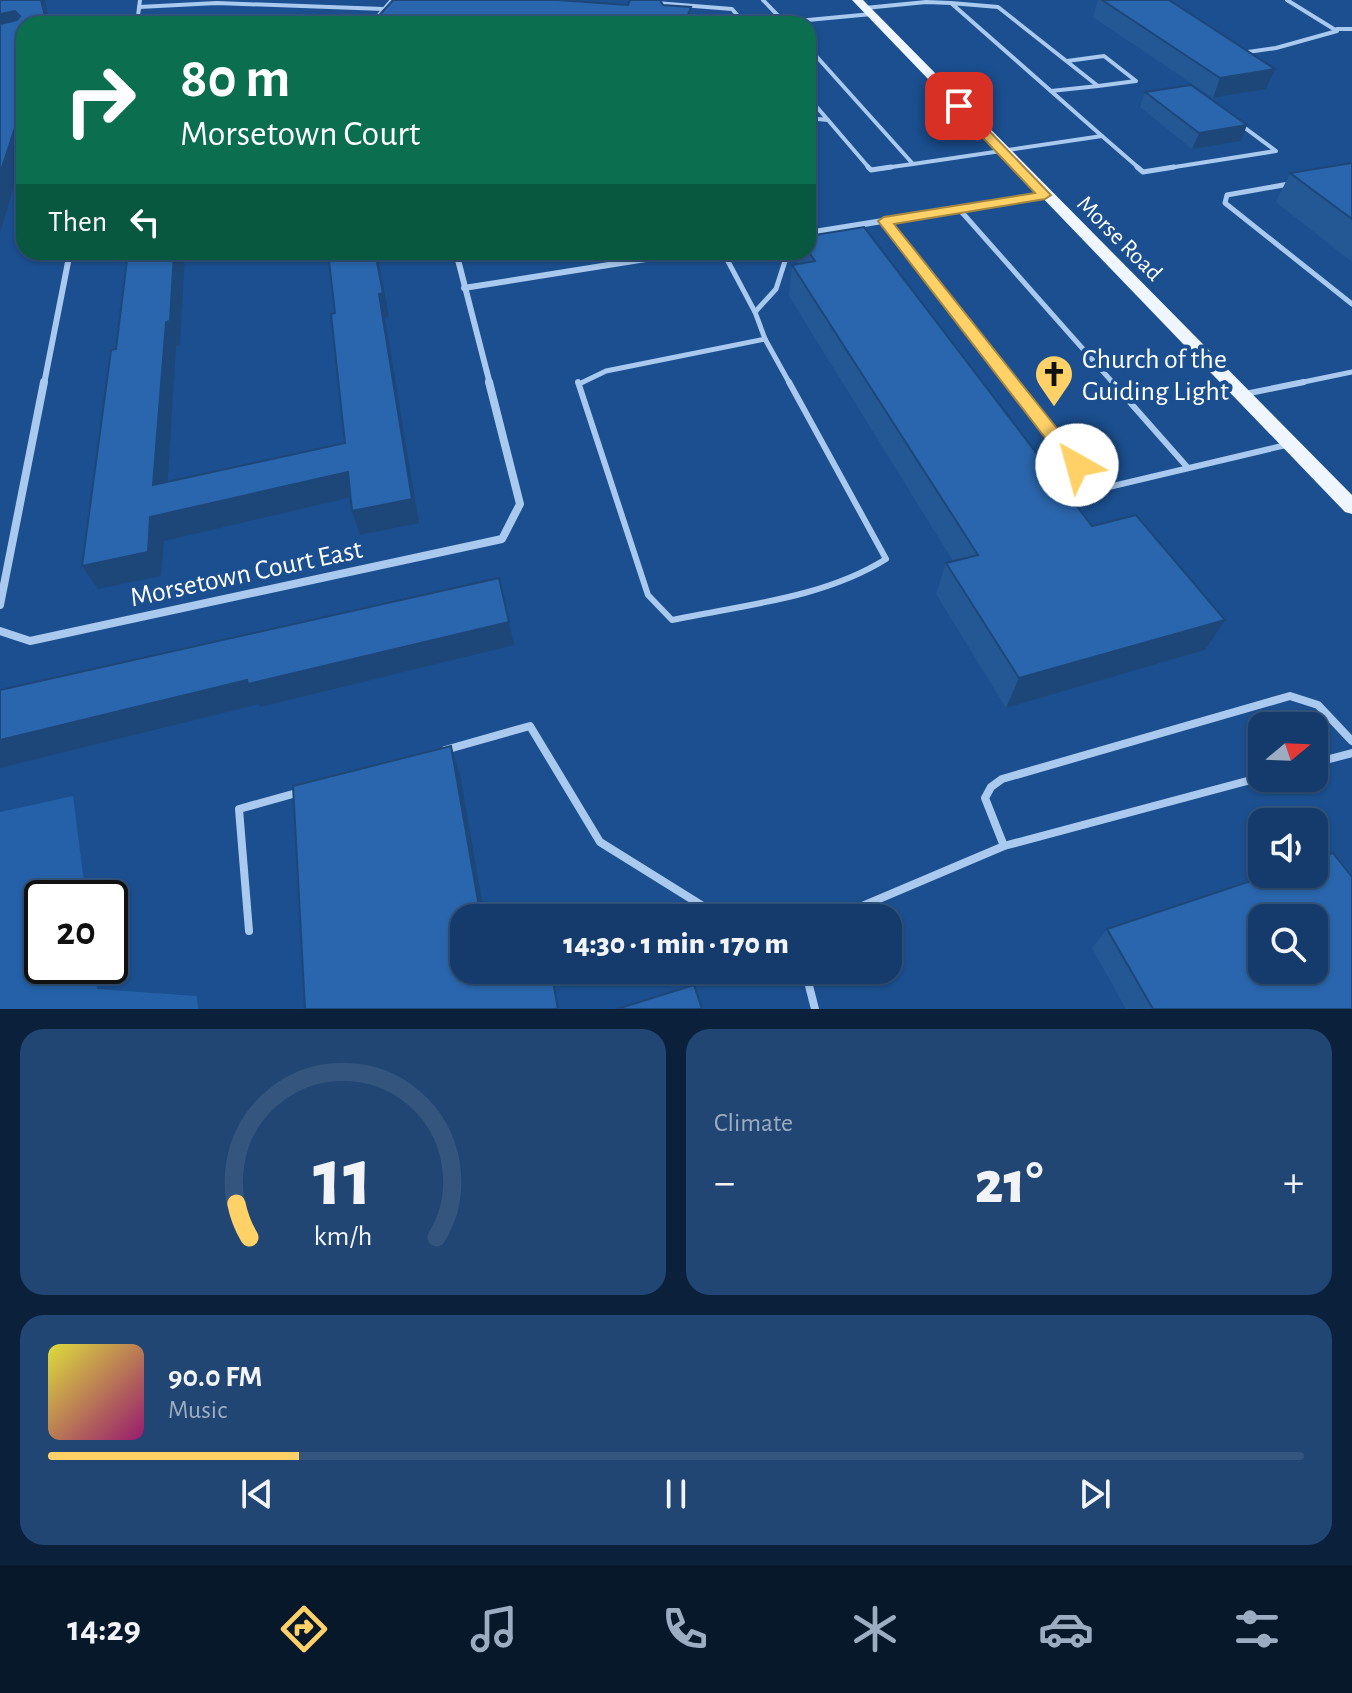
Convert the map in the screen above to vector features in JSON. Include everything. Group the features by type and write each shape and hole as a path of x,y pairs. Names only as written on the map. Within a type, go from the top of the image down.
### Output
{"main road":[{"name":"Morse Road","path":"865,8 1241,395 1340,490 1352,507"}],"street":[{"path":"816,232 1045,195"},
{"path":"0,605 68,260"},
{"path":"458,260 464,288 640,260"},
{"name":"Morsetown Court East","path":"0,631 30,641 502,539 520,504 464,288"}],"lane":[{"path":"138,16 140,0"},
{"path":"378,16 392,0"},
{"path":"763,0 778,16"},
{"path":"1287,0 1337,29 1352,29"},
{"path":"644,2 732,9 738,16"},
{"path":"816,17 926,2 998,7 1098,86"},
{"path":"139,7 217,3 384,9"},
{"path":"951,3 1143,172 1276,151 1238,122"},
{"path":"1230,51 1276,48 1333,33 1337,29"},
{"path":"816,56 913,164"},
{"path":"1051,91 1136,81 1104,56 1067,61"},
{"path":"816,106 871,170 1102,136"},
{"path":"816,119 828,120"},
{"path":"1290,184 1227,195 1225,203 1352,304"},
{"path":"959,209 1188,468"},
{"path":"884,221 1096,490 1290,444"},
{"path":"727,260 755,312 765,339 886,559 873,570 820,587 672,620 648,595 578,382 606,371 765,339"},
{"path":"755,312 776,289 785,260"},
{"path":"1241,395 1352,372"},
{"path":"1004,846 985,798 991,787 1002,779 1290,696 1307,697 1325,708 1352,741"},
{"path":"438,752 530,726 600,842 700,904"},
{"path":"1328,759 1352,753"},
{"path":"867,904 1004,846 1248,781"},
{"path":"249,931 239,809 316,787"},
{"path":"809,984 815,1009"}],"shaded area":[{"path":"73,796 84,880 24,880 24,984 96,984 97,989 197,996 198,1009 0,1009 0,812"}],"building":[{"path":"0,0 41,0 45,16 20,16 15,11 0,14"},
{"path":"393,0 557,0 628,5 630,0 660,0 663,5 691,7 687,16 378,16"},
{"path":"1102,0 1169,0 1275,69 1220,78"},
{"path":"16,20 16,124 0,174 0,24"},
{"path":"1191,85 1247,125 1199,133 1145,92"},
{"path":"1352,163 1352,219 1290,173"},
{"path":"864,227 1092,526 1136,515 1225,620 1019,678 946,563 978,555 792,265 816,260 816,235"},
{"path":"127,260 174,260 153,485 345,443 331,314 335,313 329,260 377,260 383,293 379,294 412,499 352,511 348,472 150,517 148,552 82,566 111,350 116,349"},
{"path":"499,578 509,622 248,684 247,680 0,740 0,690"},
{"path":"451,746 479,904 450,904 450,984 554,984 558,1009 305,1009 293,786"},
{"path":"1333,853 1352,877 1352,1009 1153,1009 1107,929 1248,882 1248,888 1328,888 1328,855"},
{"path":"694,985 702,1009 617,1009"}],"place":[{"name":"Church of the Guiding Light","path":"1054,408"}],"route":[{"path":"959,106 1045,195 884,221 1077,465"}]}
